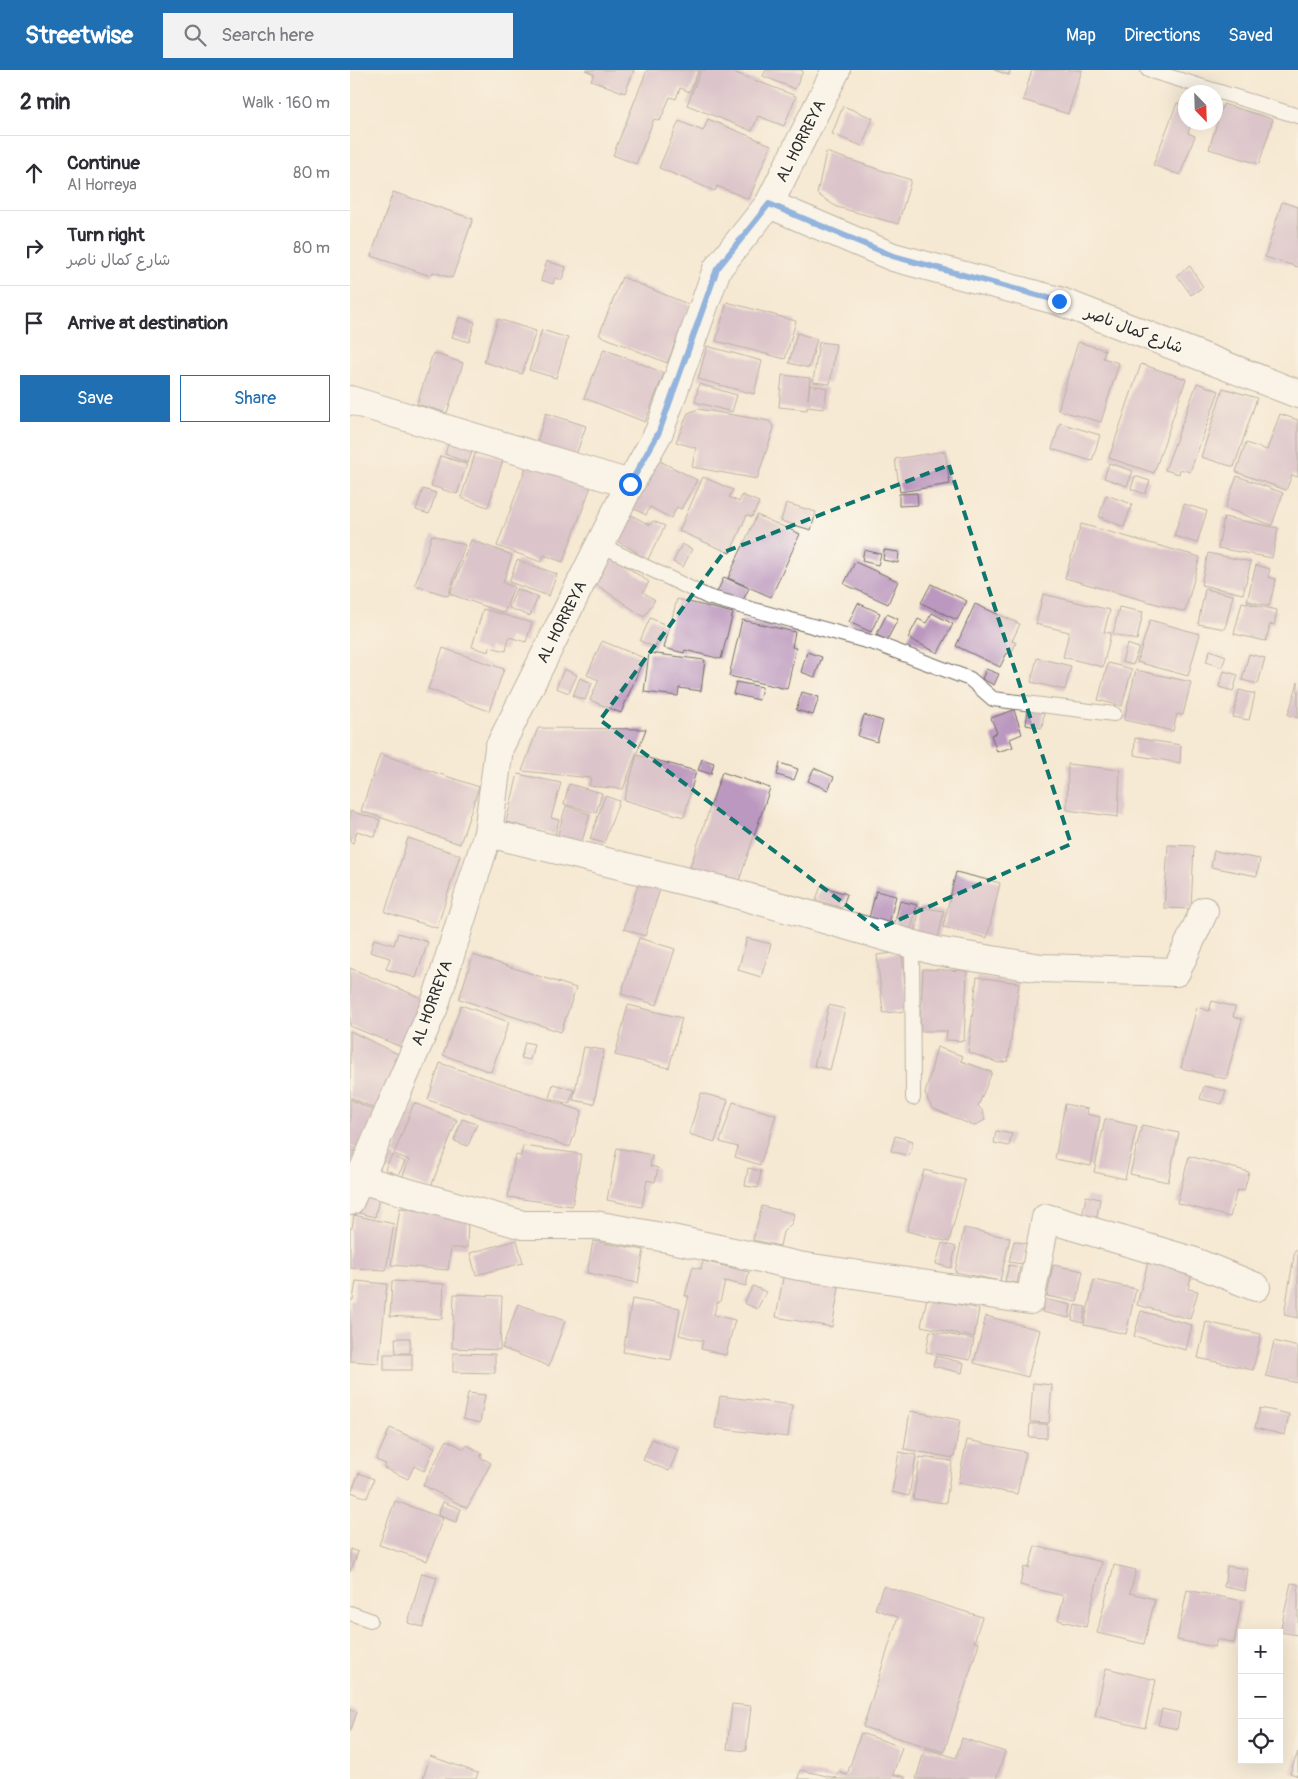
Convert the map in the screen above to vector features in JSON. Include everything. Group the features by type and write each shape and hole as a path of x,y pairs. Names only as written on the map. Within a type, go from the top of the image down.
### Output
{"street":[{"name":"AL HORREYA","path":"355,1190 434,1007 488,833 499,748 630,484 659,432 717,269 769,204 836,70"},
{"name":"شارع كمال ناصر","path":"769,204 893,256 1059,301 1298,394"},
{"path":"350,400 630,484"},
{"path":"488,833 729,892 936,951 1042,968 1176,972 1204,910"},
{"path":"355,1190 523,1225 594,1225 799,1266 1030,1300 1046,1218 1192,1261 1256,1287"}],"lane":[{"path":"1148,70 1298,116"},
{"path":"601,545 708,597 876,644 970,680 993,699 1114,714"},
{"path":"912,944 913,1098"},
{"path":"350,1613 370,1620"}],"highlighted area":[{"path":"949,465 1071,844 878,929 600,720 724,552"}],"building":[{"path":"585,70 634,70 625,93 591,80 594,74"},
{"path":"647,70 699,70 690,92 680,88 676,99 670,97 660,121 654,119 636,164 613,155"},
{"path":"701,70 728,70 796,96 784,126 758,116 752,131 687,105"},
{"path":"766,70 803,71 795,89 763,76"},
{"path":"994,70 1010,70 1009,75"},
{"path":"1032,70 1082,70 1068,114 1023,100"},
{"path":"1178,103 1178,130 1189,130 1188,133 1195,136 1180,175 1153,165"},
{"path":"1223,104 1273,119 1259,164 1209,149 1215,130 1223,130"},
{"path":"843,106 873,118 862,146 832,134"},
{"path":"708,119 771,145 749,199 717,186 715,191 659,168 679,121 703,131"},
{"path":"826,152 911,180 898,224 837,207 817,194"},
{"path":"393,192 473,219 452,278 433,272 431,276 371,256"},
{"path":"1282,202 1298,207 1298,267 1265,257"},
{"path":"547,261 566,267 562,280 555,278 553,284 541,280"},
{"path":"1190,266 1203,287 1191,295 1177,275"},
{"path":"622,277 690,305 667,363 599,335"},
{"path":"727,302 796,321 785,359 716,341"},
{"path":"459,317 475,322 469,342 452,337"},
{"path":"498,319 536,331 522,374 484,362"},
{"path":"542,330 568,338 556,378 529,370"},
{"path":"797,333 817,339 809,368 789,363"},
{"path":"819,342 836,344 830,384 813,382"},
{"path":"1078,342 1105,350 1103,358 1119,363 1101,422 1058,410"},
{"path":"707,346 762,361 754,394 698,379"},
{"path":"604,349 664,373 645,422 584,398"},
{"path":"433,353 463,363 447,413 417,404"},
{"path":"1141,364 1186,379 1154,473 1109,458"},
{"path":"782,375 810,378 808,399 810,385 827,388 824,409 807,407 807,410 779,407"},
{"path":"1197,383 1219,391 1190,472 1180,469 1179,474 1165,470"},
{"path":"699,384 737,395 732,412 695,402"},
{"path":"1223,388 1257,398 1234,467 1201,457"},
{"path":"698,409 769,421 774,428 757,479 692,467 696,448 676,442 688,413"},
{"path":"546,413 586,426 575,458 536,445"},
{"path":"1280,414 1298,420 1298,477 1292,475 1286,490 1236,472 1246,443 1267,450"},
{"path":"1060,423 1100,435 1092,461 1052,449"},
{"path":"450,438 474,446 468,463 445,454"},
{"path":"476,451 503,460 488,507 461,498"},
{"path":"945,451 950,484 900,492 895,459"},
{"path":"440,456 467,464 457,494 431,486"},
{"path":"529,459 593,481 563,562 544,555 541,562 497,546"},
{"path":"656,459 697,480 681,509 677,507 671,518 650,507 646,515 631,507"},
{"path":"1109,463 1133,471 1127,486 1104,478"},
{"path":"1135,476 1150,481 1145,494 1131,489"},
{"path":"1237,476 1283,493 1272,525 1225,508"},
{"path":"703,477 733,490 729,497 739,502 742,495 759,502 752,517 747,515 730,553 679,531"},
{"path":"423,489 436,493 429,514 416,510"},
{"path":"917,493 918,505 899,506 899,494"},
{"path":"1106,495 1132,504 1124,527 1099,517"},
{"path":"786,503 816,512 811,530 781,521"},
{"path":"1184,504 1207,511 1197,543 1174,536"},
{"path":"627,513 650,525 653,521 665,526 647,561 635,555 637,552 613,539"},
{"path":"757,515 800,534 771,597 728,578"},
{"path":"1224,517 1278,528 1272,558 1218,548"},
{"path":"1081,524 1200,557 1185,612 1065,578"},
{"path":"432,535 465,545 448,596 415,585"},
{"path":"471,540 512,555 503,583 514,587 504,613 450,594"},
{"path":"682,544 692,549 683,567 673,562"},
{"path":"864,550 881,554 878,565 862,561"},
{"path":"884,550 899,552 898,563 883,560"},
{"path":"1208,553 1251,562 1243,594 1201,585"},
{"path":"609,555 649,582 643,592 655,600 644,617 591,581"},
{"path":"517,560 557,574 549,596 509,582"},
{"path":"855,562 898,581 888,604 844,584"},
{"path":"1256,565 1270,569 1268,577 1276,579 1269,606 1247,601"},
{"path":"724,577 749,588 742,603 717,592"},
{"path":"931,584 967,601 957,620 921,603"},
{"path":"516,589 538,597 530,616 509,608"},
{"path":"1205,589 1233,595 1225,629 1198,624"},
{"path":"1043,594 1110,610 1104,632 1111,633 1103,667 1063,657 1069,632 1036,624"},
{"path":"677,599 733,613 721,659 685,650 684,653 664,648"},
{"path":"1242,602 1277,610 1274,625 1270,624 1266,641 1234,634"},
{"path":"858,603 880,613 871,632 849,622"},
{"path":"975,604 1020,624 1012,641 1016,643 1011,654 1007,653 1000,667 956,646"},
{"path":"1119,607 1143,612 1137,640 1113,634"},
{"path":"483,609 532,623 526,642 509,637 506,651 490,647 489,652 472,647"},
{"path":"932,613 953,624 938,653 908,638 918,619 926,623"},
{"path":"887,614 898,619 887,640 876,635"},
{"path":"650,618 664,624 654,647 640,641"},
{"path":"742,620 795,632 792,647 796,648 787,689 729,676"},
{"path":"1150,620 1200,634 1188,676 1137,662"},
{"path":"602,641 644,658 621,713 590,700 599,680 587,675"},
{"path":"1127,644 1139,648 1133,665 1122,662"},
{"path":"443,648 504,669 489,711 428,689"},
{"path":"1210,650 1226,656 1222,667 1206,662"},
{"path":"807,652 822,657 815,677 801,672"},
{"path":"649,653 705,660 701,691 679,688 678,696 644,692"},
{"path":"1249,654 1265,658 1258,684 1242,680"},
{"path":"1037,658 1071,666 1065,690 1031,682"},
{"path":"1108,663 1132,669 1122,706 1098,700"},
{"path":"564,669 577,675 569,693 556,688"},
{"path":"986,669 999,674 994,685 982,679"},
{"path":"1136,670 1191,682 1183,715 1177,714 1173,731 1124,720"},
{"path":"1224,671 1238,675 1233,691 1219,687"},
{"path":"580,678 592,683 585,700 573,696"},
{"path":"736,682 762,687 759,700 733,694"},
{"path":"1298,682 1298,718 1288,715"},
{"path":"1239,690 1255,694 1249,720 1233,717"},
{"path":"802,692 819,697 813,715 796,710"},
{"path":"1014,710 1022,734 1010,739 1013,747 997,752 991,735 997,733 991,718"},
{"path":"1028,710 1044,712 1042,728 1026,725"},
{"path":"864,715 883,721 877,742 858,736"},
{"path":"538,728 646,729 623,789 589,786 591,778 522,771"},
{"path":"1135,738 1181,745 1180,763 1134,755"},
{"path":"380,754 479,787 460,844 361,811"},
{"path":"637,755 696,771 684,817 624,800"},
{"path":"702,759 714,763 711,774 698,770"},
{"path":"780,763 798,769 794,780 777,775"},
{"path":"1068,764 1120,770 1118,817 1067,810"},
{"path":"814,768 834,777 828,790 808,781"},
{"path":"722,772 770,788 738,884 690,867"},
{"path":"518,774 561,783 551,818 559,820 555,835 506,822"},
{"path":"569,784 602,793 596,813 564,804"},
{"path":"605,796 619,801 604,843 590,839"},
{"path":"566,806 590,814 581,845 557,837"},
{"path":"350,811 380,820 375,837 357,831 353,843 350,842"},
{"path":"408,838 460,855 437,928 385,912"},
{"path":"1168,845 1194,846 1191,909 1164,908"},
{"path":"1214,851 1260,859 1257,876 1211,867"},
{"path":"956,872 1000,883 987,938 943,927"},
{"path":"639,882 660,889 645,936 624,929"},
{"path":"821,886 847,894 842,908 816,900"},
{"path":"876,891 896,896 889,924 869,918"},
{"path":"900,901 917,905 911,930 894,926"},
{"path":"920,907 944,911 938,938 915,933"},
{"path":"398,933 428,942 416,978 386,969 390,958 370,952 374,939 394,945"},
{"path":"639,938 675,949 657,1005 621,994"},
{"path":"747,938 771,944 761,977 738,970"},
{"path":"902,952 907,1011 883,1013 877,955"},
{"path":"473,955 576,988 561,1032 459,999"},
{"path":"350,968 424,999 404,1048 350,1026"},
{"path":"923,969 967,971 964,1041 946,1040 947,1031 920,1031"},
{"path":"977,977 1019,983 1008,1061 999,1063 968,1052"},
{"path":"1212,1001 1235,1007 1233,1017 1242,1019 1226,1079 1181,1068 1197,1007 1209,1011"},
{"path":"461,1005 509,1022 491,1072 443,1055"},
{"path":"628,1005 682,1018 669,1068 615,1055"},
{"path":"829,1005 845,1009 830,1070 814,1066"},
{"path":"350,1031 398,1054 394,1060 401,1064 378,1110 350,1097"},
{"path":"525,1042 534,1044 530,1060 521,1058"},
{"path":"584,1047 604,1050 594,1104 573,1100"},
{"path":"937,1047 963,1056 961,1061 992,1072 978,1106 983,1111 985,1120 974,1126 932,1108 925,1094"},
{"path":"440,1063 582,1111 570,1147 428,1100"},
{"path":"553,1084 574,1090 569,1104 549,1098"},
{"path":"1204,1086 1226,1091 1222,1104 1200,1099"},
{"path":"701,1093 728,1100 715,1142 689,1134"},
{"path":"350,1099 376,1111 358,1150 350,1146"},
{"path":"733,1102 776,1115 760,1165 735,1157 738,1147 720,1142"},
{"path":"414,1103 457,1120 430,1189 402,1178 409,1160 394,1154"},
{"path":"1065,1104 1088,1109 1087,1114 1100,1117 1091,1166 1055,1159"},
{"path":"462,1119 477,1124 468,1146 454,1141"},
{"path":"1105,1119 1137,1126 1125,1179 1094,1172"},
{"path":"1142,1125 1179,1133 1168,1182 1130,1174"},
{"path":"996,1131 1012,1134 1009,1146 994,1143"},
{"path":"895,1136 913,1141 909,1156 891,1151"},
{"path":"523,1146 581,1154 572,1206 508,1197 515,1155 521,1156"},
{"path":"617,1148 652,1155 650,1166 658,1168 655,1182 647,1180 642,1207 607,1200"},
{"path":"350,1149 357,1152 350,1167"},
{"path":"392,1155 405,1162 398,1175 385,1169"},
{"path":"1189,1156 1249,1172 1244,1191 1237,1190 1230,1217 1177,1203"},
{"path":"748,1168 761,1171 758,1188 745,1186"},
{"path":"924,1170 965,1180 949,1242 907,1231"},
{"path":"361,1188 380,1193 375,1217 355,1212"},
{"path":"1086,1196 1100,1199 1096,1221 1082,1218"},
{"path":"426,1205 468,1219 467,1248 451,1248 448,1270 391,1265 400,1208 423,1211"},
{"path":"762,1206 794,1214 792,1223 783,1232 780,1246 753,1240"},
{"path":"354,1215 394,1224 386,1270 350,1268 350,1228 352,1228"},
{"path":"964,1228 1010,1238 1000,1281 955,1272"},
{"path":"517,1240 523,1263 476,1275 470,1253"},
{"path":"593,1241 644,1250 638,1283 587,1273"},
{"path":"1014,1241 1027,1244 1023,1264 1009,1262"},
{"path":"942,1243 956,1247 951,1268 936,1264"},
{"path":"1295,1250 1298,1250 1298,1318 1284,1315"},
{"path":"1149,1258 1193,1270 1188,1289 1198,1291 1190,1319 1137,1305"},
{"path":"703,1261 749,1272 746,1286 725,1281 720,1302 717,1302 714,1315 735,1320 726,1355 701,1349 703,1341 679,1335 689,1296 685,1296 693,1267 701,1269"},
{"path":"1009,1265 1020,1267 1017,1283 1005,1281"},
{"path":"1053,1265 1083,1271 1077,1302 1047,1296"},
{"path":"784,1272 840,1282 832,1327 776,1317"},
{"path":"1094,1280 1136,1289 1126,1334 1084,1325"},
{"path":"356,1281 387,1284 379,1363 350,1361 350,1300 353,1300"},
{"path":"392,1281 444,1284 442,1319 390,1316"},
{"path":"753,1286 766,1292 757,1309 744,1303"},
{"path":"454,1294 502,1296 500,1350 452,1348"},
{"path":"927,1298 979,1309 974,1337 921,1326"},
{"path":"632,1299 680,1308 671,1360 623,1352"},
{"path":"1044,1299 1071,1305 1069,1318 1042,1312"},
{"path":"518,1304 565,1321 549,1366 502,1348"},
{"path":"1075,1305 1086,1307 1083,1323 1072,1320"},
{"path":"1141,1311 1192,1325 1186,1350 1134,1336"},
{"path":"986,1316 1040,1330 1028,1377 974,1363"},
{"path":"1206,1322 1261,1334 1253,1370 1198,1358"},
{"path":"930,1331 974,1339 970,1360 926,1352"},
{"path":"395,1338 410,1338 410,1353 396,1353"},
{"path":"1274,1341 1298,1347 1298,1383 1266,1376"},
{"path":"453,1353 495,1354 495,1373 453,1372"},
{"path":"384,1354 412,1354 412,1370 384,1370"},
{"path":"936,1356 964,1363 962,1373 933,1366"},
{"path":"1033,1383 1052,1385 1049,1423 1030,1422"},
{"path":"468,1393 485,1395 480,1423 463,1419"},
{"path":"720,1396 792,1405 788,1437 715,1428"},
{"path":"1260,1408 1289,1414 1285,1435 1255,1428"},
{"path":"910,1411 960,1420 954,1458 904,1449"},
{"path":"1030,1424 1047,1424 1047,1438 1029,1437"},
{"path":"390,1428 435,1447 424,1471 414,1466 408,1479 384,1468 386,1464 376,1460"},
{"path":"652,1439 678,1450 669,1471 643,1460"},
{"path":"447,1440 464,1449 467,1445 482,1453 480,1457 491,1463 467,1508 423,1485"},
{"path":"967,1440 1026,1452 1017,1494 958,1483"},
{"path":"899,1452 916,1455 909,1496 892,1492"},
{"path":"920,1457 952,1461 946,1503 913,1499"},
{"path":"359,1473 374,1479 367,1498 351,1492"},
{"path":"395,1501 443,1518 427,1561 379,1545"},
{"path":"443,1502 461,1509 456,1522 438,1515"},
{"path":"1035,1546 1102,1562 1086,1627 1058,1620 1064,1596 1020,1585 1024,1567 1029,1568"},
{"path":"350,1549 358,1552 350,1572"},
{"path":"1114,1565 1136,1570 1130,1593 1155,1599 1144,1644 1097,1633"},
{"path":"1227,1566 1248,1569 1245,1591 1224,1587"},
{"path":"422,1573 437,1577 423,1627 408,1623"},
{"path":"1291,1583 1298,1584 1298,1635 1283,1632 1283,1629 1281,1629"},
{"path":"883,1586 982,1617 974,1642 979,1643 944,1752 863,1727 898,1617 875,1609"},
{"path":"1187,1590 1242,1601 1234,1643 1217,1639 1215,1647 1177,1640"},
{"path":"1106,1668 1156,1680 1145,1728 1095,1716"},
{"path":"732,1704 751,1706 746,1751 727,1749"},
{"path":"350,1709 357,1712 350,1732"},
{"path":"1162,1709 1180,1713 1177,1729 1158,1725"},
{"path":"861,1733 902,1747 893,1774 905,1777 905,1779 836,1779 838,1772 847,1775"},
{"path":"962,1738 1005,1752 996,1779 916,1779 925,1748 956,1758"},
{"path":"1298,1752 1298,1776 1290,1773"},
{"path":"430,1756 478,1773 476,1779 423,1779"},
{"path":"800,1770 836,1778 836,1779 798,1779"}],"route":[{"path":"630,484 659,432 717,269 769,204 893,256 1059,301"}]}
